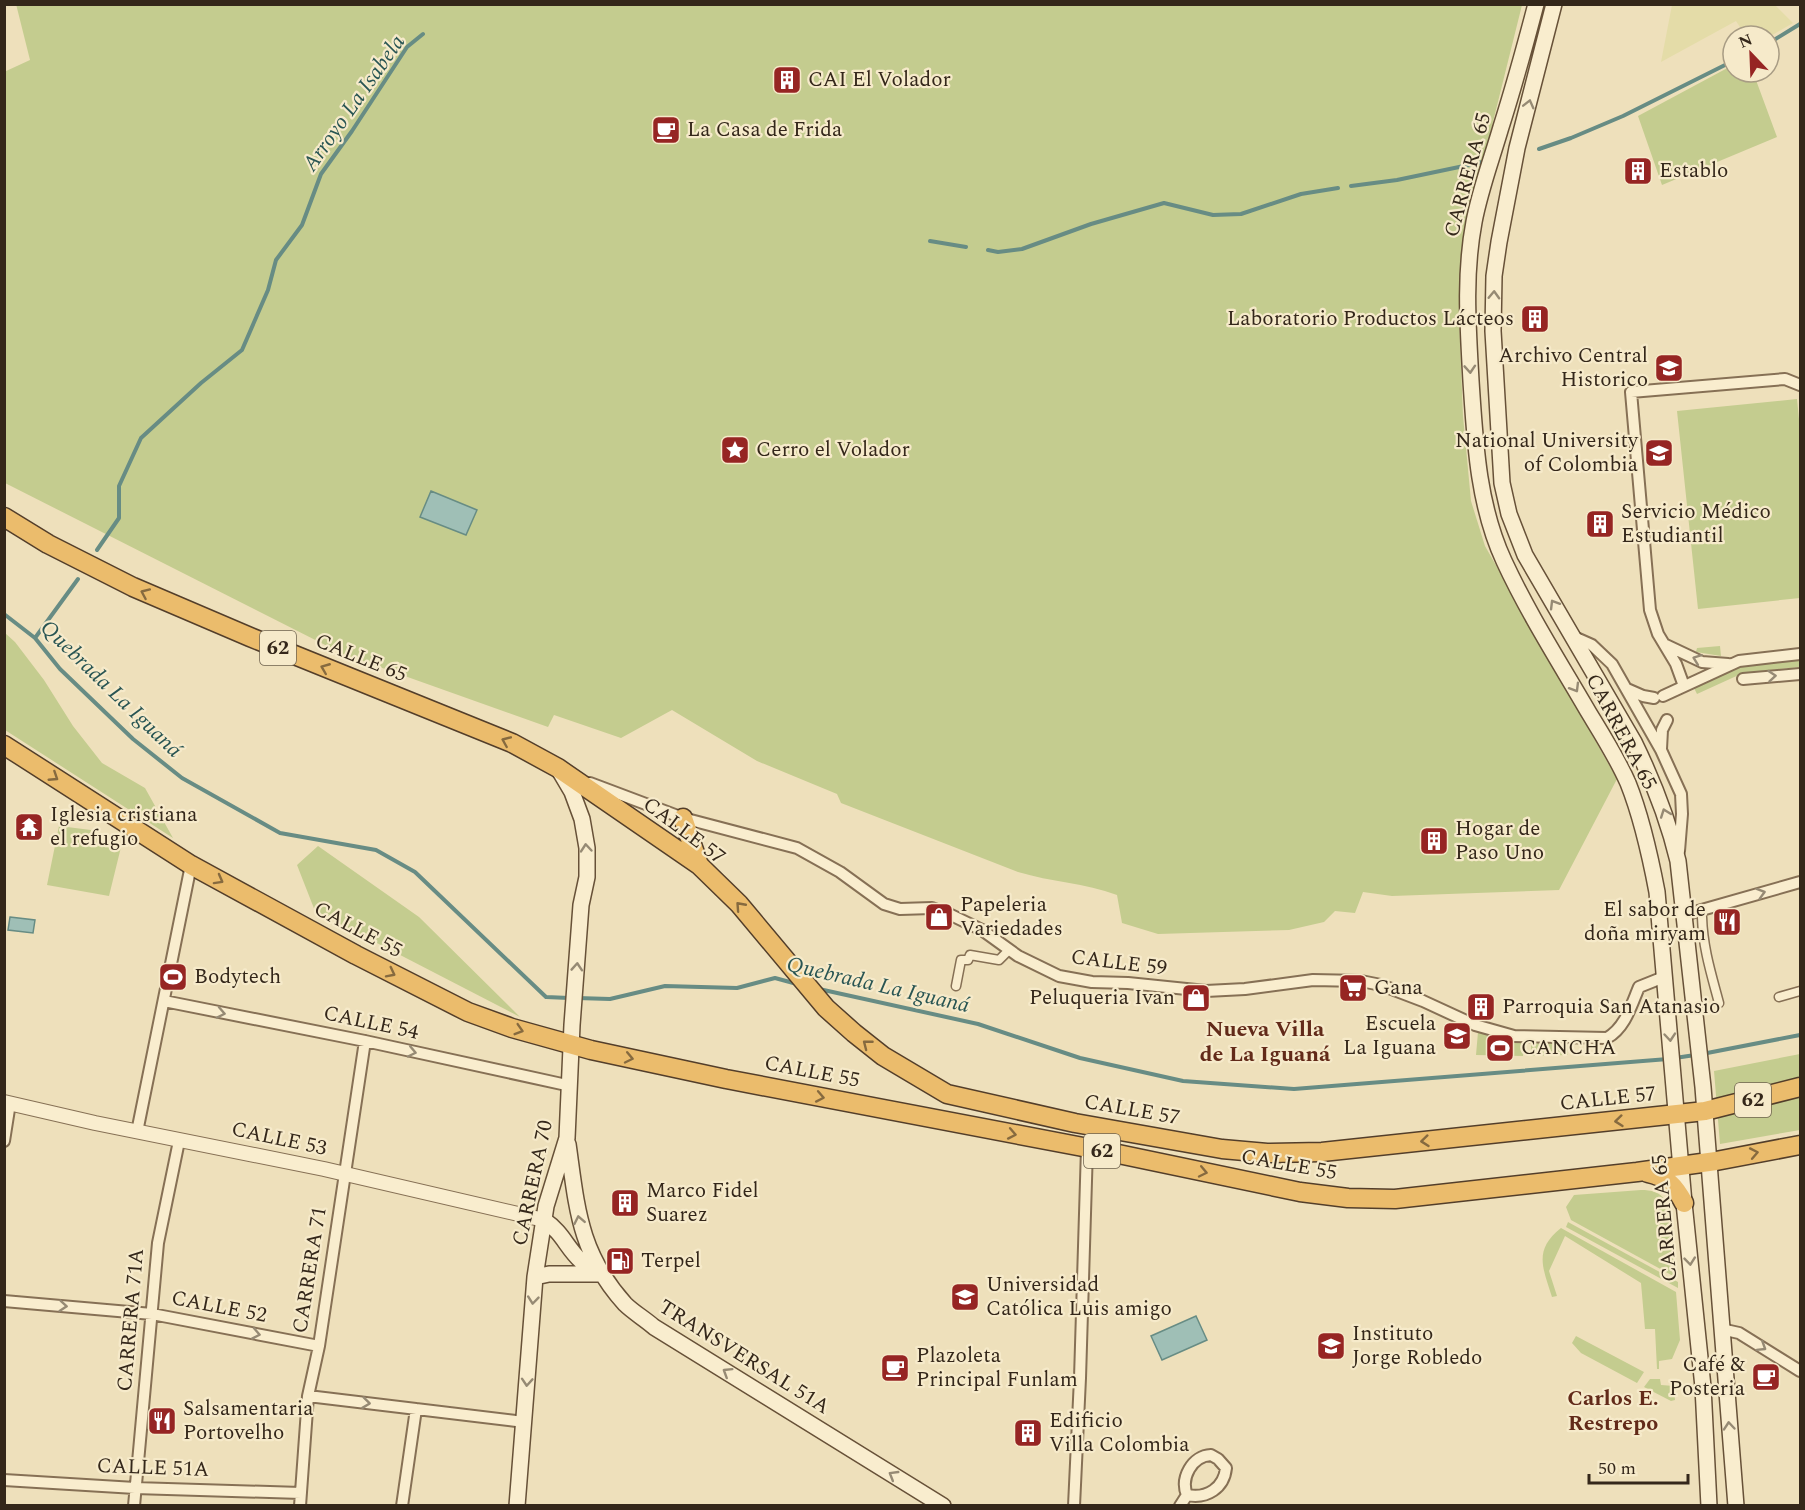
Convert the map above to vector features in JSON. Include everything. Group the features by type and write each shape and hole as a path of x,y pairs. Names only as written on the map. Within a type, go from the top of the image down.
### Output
{"highway":[{"name":"CALLE 65","path":"4,517 48,544 133,587 512,743 565,772"},
{"name":"CALLE 55","path":"4,745 191,865 356,955 468,1012 572,1046 726,1079 1087,1148 1300,1192 1348,1198 1395,1198 1681,1166"},
{"name":"CALLE 57","path":"565,772 699,865 739,904 801,980 840,1021 883,1056 946,1094 1075,1123 1222,1149 1267,1153 1322,1152 1705,1112 1800,1088"},
{"path":"683,818 699,865"},
{"path":"939,1119 946,1094"},
{"name":"62","path":"1681,1166 1800,1145"},
{"path":"1637,1172 1650,1173 1667,1179 1677,1190 1684,1203"}],"main road":[{"name":"CARRERA 65","path":"1536,4 1519,70 1474,220 1466,293 1473,421 1481,486 1488,519 1504,563 1613,753 1638,811 1650,855 1659,917 1702,1387 1709,1506"},
{"name":"CARRERA 65","path":"1554,4 1517,148 1494,276 1493,331 1500,460 1507,507 1516,534 1634,742 1670,826 1678,861 1703,1087 1720,1329 1736,1506"},
{"name":"CARRERA 70","path":"517,1506 535,1276 546,1206 567,1138 581,905 587,877 582,819 565,772"},
{"path":"1659,917 1669,914 1678,917 1691,968"},
{"path":"535,1276 602,1274 587,1247 581,1230 567,1138"},
{"name":"TRANSVERSAL 51A","path":"544,1220 556,1229 579,1259 602,1274 626,1305 654,1327 943,1506"}],"street":[{"path":"1684,686 1676,664 1653,622 1648,598 1631,392 1785,379 1800,385"},
{"path":"1574,637 1600,650 1612,664 1677,784 1682,803 1678,861"},
{"path":"1666,645 1702,662 1729,664"},
{"path":"1627,689 1643,696 1659,697 1729,664 1800,654"},
{"path":"1743,679 1800,674"},
{"path":"1660,750 1662,730 1667,720"},
{"name":"CALLE 59","path":"565,772 683,818 797,848 848,877 884,904 900,909 932,908 951,915 982,930 1018,956 1059,976 1092,982 1128,983 1174,989 1239,990 1313,980 1361,981 1382,985 1475,1025 1514,1036 1535,1038 1607,1038 1622,1025 1639,987 1664,980"},
{"path":"137,1132 191,865"},
{"path":"1684,915 1800,882"},
{"path":"1702,917 1702,936 1707,966 1713,978 1719,1003"},
{"path":"956,986 962,960 968,960 970,955 999,960 1009,950"},
{"path":"1779,997 1800,991"},
{"name":"CALLE 54","path":"164,1001 365,1041 571,1086"},
{"name":"CARRERA 71","path":"300,1506 308,1396 319,1346 365,1041"},
{"path":"4,1141 7,1102"},
{"name":"CALLE 53","path":"7,1102 137,1132 477,1203 544,1220"},
{"name":"CARRERA 71A","path":"134,1506 158,1243 179,1141"},
{"path":"1074,1506 1087,1148"},
{"name":"CALLE 52","path":"4,1301 152,1314 319,1346"},
{"path":"1720,1329 1739,1334 1800,1371"},
{"path":"308,1396 524,1422"},
{"path":"402,1506 416,1409"},
{"name":"CALLE 51A","path":"4,1480 135,1488 301,1493"},
{"path":"1180,1506 1187,1495"}],"shaded area":[{"path":"1672,5 1775,5 1793,23 1781,30 1781,24 1738,24 1736,21 1731,24 1721,24 1721,29 1661,62"}],"green space":[{"name":"Cerro el Volador","path":"16,4 1522,5 1480,174 1466,245 1459,317 1463,416 1471,501 1485,546 1617,779 1559,890 1392,896 1363,892 1355,913 1335,911 1324,922 1289,930 1158,934 1122,923 1117,895 1018,872 841,803 837,794 757,761 672,710 621,738 554,715 548,727 343,654 5,483 4,72 30,60"},
{"path":"1721,71 1721,84 1757,84 1777,137 1662,185 1638,116"},
{"path":"1797,399 1800,429 1800,598 1698,609 1677,411"},
{"path":"5,633 15,642 44,680 73,726 102,763 145,788 173,838 5,730"},
{"path":"1720,646 1721,656 1696,652 1697,648"},
{"path":"1800,659 1800,667 1743,673 1697,694 1693,686 1741,663"},
{"path":"59,826 91,830 90,837 122,843 109,896 47,885"},
{"path":"318,846 419,917 520,1017 315,911 297,865"},
{"name":"CANCHA","path":"1478,1032 1524,1040 1523,1056 1476,1055"},
{"path":"1567,1041 1568,1055 1531,1056 1531,1044"},
{"path":"1800,1054 1800,1130 1720,1144 1714,1071"},
{"path":"1641,1190 1658,1194 1664,1198 1669,1207 1675,1277 1571,1220 1566,1207 1574,1195"},
{"path":"1568,1222 1678,1282 1678,1288 1566,1227"},
{"path":"1561,1228 1676,1292 1680,1340 1672,1359 1659,1361 1659,1369 1657,1369 1655,1329 1645,1329 1641,1283 1565,1236 1549,1271 1557,1296 1552,1297 1544,1268 1543,1252 1552,1236"},
{"path":"1576,1336 1644,1372 1637,1383 1581,1353 1572,1343"},
{"path":"1650,1379 1660,1379 1661,1385 1674,1386 1675,1400 1671,1401 1644,1387"}],"water":[{"path":"431,491 477,510 466,535 420,517"},
{"path":"10,917 35,920 33,933 8,930"},
{"path":"1196,1316 1207,1340 1162,1360 1151,1336"}],"waterway":[{"path":"1781,36 1800,24"},
{"name":"Arroyo La Isabela","path":"97,550 119,518 119,486 141,438 201,383 242,350 268,290 276,260 302,225 321,174 407,47 423,34"},
{"path":"1539,149 1623,116 1721,67"},
{"path":"1351,186 1397,180 1483,162"},
{"path":"988,250 998,252 1022,249 1091,224 1164,203 1213,215 1241,214 1301,194 1338,188"},
{"path":"930,241 966,247"},
{"name":"Arroyo La Isabela","path":"35,638 78,579"},
{"name":"Quebrada La Iguaná","path":"4,614 35,638 60,669 133,739 182,778 280,833 376,850 415,872 546,997 569,998"},
{"name":"Quebrada La Iguaná","path":"577,998 610,999 665,986 737,988 775,978 797,984"},
{"name":"Quebrada La Iguaná","path":"819,989 978,1024 1080,1058 1183,1081 1294,1089 1668,1059"},
{"name":"Quebrada La Iguaná","path":"1702,1054 1800,1035"},
{"name":"Quebrada La Iguaná","path":"1675,1058 1695,1055"}],"place":[{"name":"CAI El Volador","path":"787,80"},
{"name":"La Casa de Frida","path":"666,130"},
{"name":"Establo","path":"1638,171"},
{"name":"Laboratorio Productos Lácteos","path":"1535,319"},
{"name":"Archivo Central Historico","path":"1669,368"},
{"name":"Cerro el Volador","path":"735,450"},
{"name":"National University of Colombia","path":"1659,453"},
{"name":"Servicio Médico Estudiantil","path":"1600,524"},
{"name":"Iglesia cristiana el refugio","path":"29,827"},
{"name":"Hogar de Paso Uno","path":"1434,841"},
{"name":"Papeleria Variedades","path":"939,917"},
{"name":"El sabor de doña miryam","path":"1727,922"},
{"name":"Bodytech","path":"173,977"},
{"name":"Gana","path":"1353,988"},
{"name":"Peluqueria Ivan","path":"1196,998"},
{"name":"Parroquia San Atanasio","path":"1481,1007"},
{"name":"Escuela La Iguana","path":"1457,1036"},
{"name":"CANCHA","path":"1500,1048"},
{"name":"Marco Fidel Suarez","path":"625,1203"},
{"name":"Terpel","path":"620,1261"},
{"name":"Universidad Católica Luis amigo","path":"965,1297"},
{"name":"Instituto Jorge Robledo","path":"1331,1346"},
{"name":"Plazoleta Principal Funlam","path":"895,1368"},
{"name":"Café & Posteria","path":"1766,1377"},
{"name":"Salsamentaria Portovelho","path":"162,1421"},
{"name":"Edificio Villa Colombia","path":"1028,1433"}],"district":[{"name":"Nueva Villa de La Iguaná","path":"1265,1042"},
{"name":"Carlos E. Restrepo","path":"1613,1410"}]}
